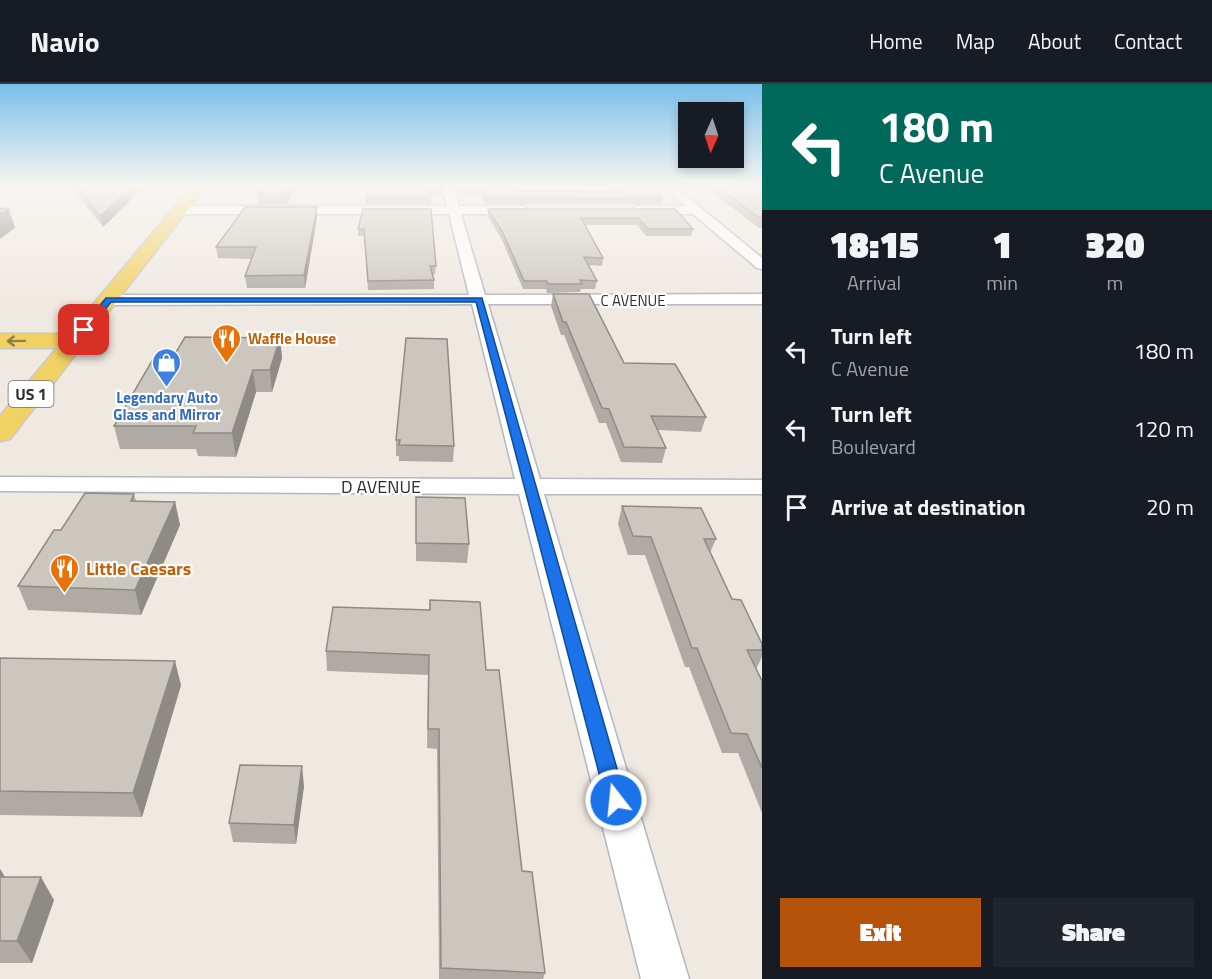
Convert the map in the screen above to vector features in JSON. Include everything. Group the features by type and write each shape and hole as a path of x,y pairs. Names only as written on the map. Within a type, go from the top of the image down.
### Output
{"main road":[{"name":"US 1","path":"0,433 167,227"},
{"path":"0,341 68,348"},
{"path":"0,357 68,348"}],"street":[{"path":"459,227 665,979"},
{"path":"716,227 762,265"},
{"name":"C AVENUE","path":"108,300 762,299"},
{"name":"D AVENUE","path":"0,484 762,487"}],"building":[{"path":"231,227 313,227 304,275 245,276 256,247 216,247"},
{"path":"359,227 433,227 436,266 430,266 434,280 368,281 364,229 358,229"},
{"path":"499,227 586,227 603,258 584,257 597,281 580,280 582,284 548,284 547,281 524,281"},
{"path":"646,227 691,227 693,229 648,229"},
{"path":"553,294 589,294 624,363 675,364 706,417 651,416 666,448 624,447 609,409 602,408 566,322 563,322"},
{"path":"185,337 280,338 270,370 253,370 232,433 193,433 196,426 114,426 156,354 175,354"},
{"path":"406,338 447,339 454,446 399,445 400,440 396,440"},
{"path":"85,493 134,494 131,501 175,502 135,590 18,586 54,530 61,530"},
{"path":"416,497 465,498 469,544 416,543"},
{"path":"622,506 701,508 716,539 704,539 732,599 741,600 762,644 762,650 747,650 762,681 762,768 747,734 731,733 697,648 692,648 651,537 633,536"},
{"path":"430,600 480,602 486,670 499,670 522,871 532,872 545,973 441,968 439,729 428,729 429,655 326,651 333,607 430,610"},
{"path":"0,658 175,661 133,793 0,791"},
{"path":"240,765 302,766 294,825 229,823"},
{"path":"0,877 41,877 17,941 0,941"}],"place":[{"name":"Waffle House","path":"227,364"},
{"name":"Legendary Auto Glass and Mirror","path":"167,388"},
{"name":"Little Caesars","path":"65,594"}],"route":[{"path":"84,330 108,300 480,300 616,800"}]}
